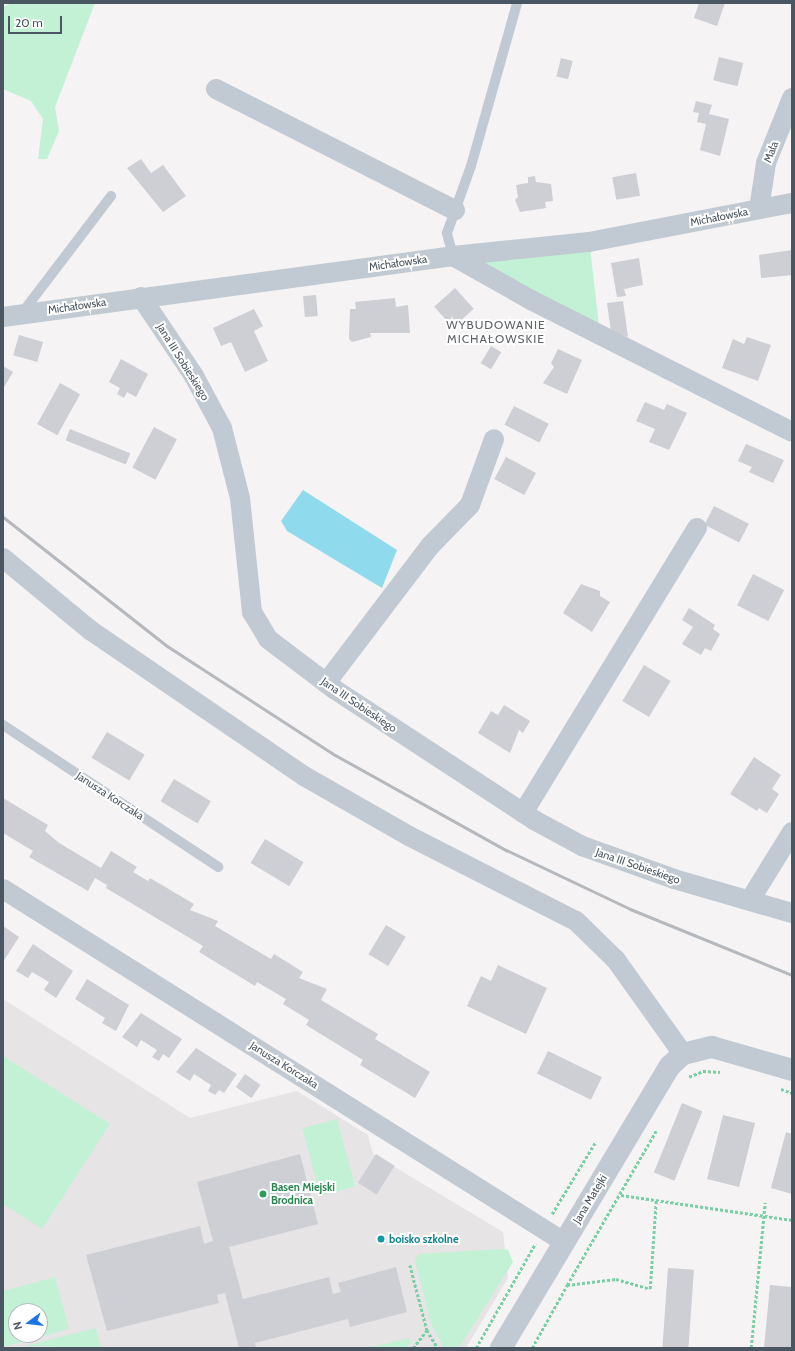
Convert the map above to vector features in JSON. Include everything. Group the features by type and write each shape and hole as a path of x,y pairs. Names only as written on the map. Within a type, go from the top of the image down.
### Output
{"street":[{"path":"216,89 455,210"},
{"name":"Mała","path":"759,209 766,163 792,98"},
{"name":"Michałowska","path":"12,316 141,297 453,256 589,242 792,203"},
{"path":"453,256 704,390 792,432"},
{"name":"Jana III Sobieskiego","path":"141,297 194,376 222,428 240,498 252,612 268,639 326,683 523,813 582,846 674,879 792,913"},
{"path":"326,683 430,546 470,504 494,440"},
{"path":"523,813 696,528"},
{"path":"3,558 90,630 304,776 409,836 576,921 616,960 683,1054 712,1047 792,1070"},
{"path":"750,900 792,832"},
{"name":"Janusza Korczaka","path":"3,889 564,1242"},
{"name":"Jana Matejki","path":"501,1348 657,1082 683,1054"}],"lane":[{"path":"453,256 447,233 471,166 517,3"},
{"path":"12,316 111,196"},
{"name":"Janusza Korczaka","path":"3,724 218,867"}],"path":[{"path":"684,1083 703,1070 726,1074"},
{"path":"777,1088 792,1093"},
{"path":"532,1348 658,1128"},
{"path":"621,1194 792,1220"},
{"path":"567,1285 616,1279 650,1289 656,1200"},
{"path":"751,1348 765,1203"},
{"path":"410,1265 427,1330 438,1348"},
{"path":"413,1348 427,1330"}],"shaded area":[{"path":"3,999 190,1118 297,1091 368,1135 373,1154 503,1232 508,1278 466,1348 3,1348"}],"green space":[{"path":"12,3 95,3 55,107 59,131 47,159 38,159 43,119 31,101 3,89 3,7"},
{"path":"590,247 599,326 480,263"},
{"path":"3,1056 110,1124 42,1229 3,1204"},
{"path":"337,1119 355,1187 320,1196 302,1128"},
{"path":"501,1249 508,1250 513,1262 459,1348 444,1348 432,1326 415,1261 418,1254"},
{"path":"55,1277 69,1329 48,1335 48,1303 8,1303 8,1343 18,1343 3,1347 3,1291"},
{"path":"96,1328 101,1348 25,1346 37,1343 48,1343 48,1340"},
{"path":"409,1338 411,1342 407,1348 368,1348"}],"water":[{"path":"303,490 397,550 382,588 287,531 281,521"}],"building":[{"path":"699,3 725,3 717,26 694,18"},
{"path":"719,57 743,63 737,86 713,80"},
{"path":"561,58 573,61 568,79 556,76"},
{"path":"696,101 712,105 709,114 729,119 720,156 700,150 706,124 697,122 699,113 693,112"},
{"path":"141,159 151,173 163,165 186,196 163,212 127,168"},
{"path":"636,173 640,196 616,200 612,177"},
{"path":"535,176 536,182 551,184 553,201 545,202 546,208 520,212 515,200 518,197 516,185 528,183 528,177"},
{"path":"792,250 792,275 761,278 759,255"},
{"path":"639,258 643,285 624,289 626,296 617,297 611,263"},
{"path":"455,288 474,309 453,328 434,307"},
{"path":"316,295 318,316 305,317 303,296"},
{"path":"395,298 396,307 408,305 410,333 370,333 371,337 352,342 349,339 350,309 356,309 355,302"},
{"path":"623,301 628,337 611,332 607,303"},
{"path":"254,309 263,326 254,331 268,361 245,372 231,342 221,346 213,328"},
{"path":"19,335 43,342 37,362 13,355"},
{"path":"747,337 771,345 758,381 722,368 733,339 744,344"},
{"path":"491,346 501,352 491,369 481,363"},
{"path":"558,349 582,360 567,394 543,383 554,367 551,363"},
{"path":"121,359 148,374 136,397 127,392 124,398 117,394 120,388 109,382"},
{"path":"3,366 13,372 3,389"},
{"path":"60,383 80,394 57,435 37,424"},
{"path":"645,402 664,410 667,404 687,413 669,450 649,442 655,429 636,421"},
{"path":"514,406 549,424 539,442 504,425"},
{"path":"154,427 177,439 155,480 132,468"},
{"path":"70,429 130,453 126,464 66,440"},
{"path":"746,444 784,460 773,483 749,472 752,467 738,461"},
{"path":"506,457 536,473 524,495 494,479"},
{"path":"714,506 749,524 739,542 704,525"},
{"path":"753,574 784,590 768,621 737,605"},
{"path":"581,584 600,591 600,596 610,602 592,632 563,613"},
{"path":"689,608 715,625 713,629 720,634 711,651 705,648 701,655 682,644 693,627 682,620"},
{"path":"644,665 671,681 649,717 622,701"},
{"path":"504,705 530,721 523,733 519,730 510,753 478,733 491,711 498,715"},
{"path":"107,732 145,755 129,780 92,758"},
{"path":"754,757 781,775 772,789 779,794 767,813 759,808 757,811 730,794"},
{"path":"174,779 211,801 197,823 161,801"},
{"path":"3,798 48,825 45,831 59,843 101,868 111,851 137,867 133,872 148,881 150,878 194,904 190,910 218,921 215,926 271,959 274,954 303,972 299,978 327,989 321,1000 378,1034 375,1039 430,1072 415,1098 360,1065 363,1060 306,1025 309,1020 283,1004 286,999 257,982 255,986 199,952 203,946 106,888 107,885 95,878 88,891 29,857 33,851 3,833"},
{"path":"265,839 304,862 289,886 251,863"},
{"path":"386,925 406,937 388,966 368,954"},
{"path":"3,926 19,937 3,962"},
{"path":"33,944 73,971 56,998 44,990 49,982 32,972 28,978 16,971"},
{"path":"498,965 547,988 526,1034 467,1006 481,976 491,981"},
{"path":"87,979 129,1005 116,1031 102,1023 105,1018 75,999"},
{"path":"141,1013 182,1039 169,1058 163,1054 159,1061 152,1057 157,1050 141,1040 137,1047 122,1037"},
{"path":"196,1048 237,1074 224,1093 219,1090 215,1095 208,1091 211,1085 194,1074 190,1081 176,1072"},
{"path":"548,1051 602,1077 591,1100 537,1073"},
{"path":"245,1074 261,1085 251,1098 236,1087"},
{"path":"682,1103 702,1111 674,1181 654,1173"},
{"path":"723,1115 755,1123 739,1187 707,1179"},
{"path":"786,1132 792,1134 792,1194 771,1188"},
{"path":"300,1154 318,1224 229,1247 243,1299 329,1277 333,1294 341,1292 338,1283 396,1267 407,1312 350,1327 348,1319 255,1343 256,1348 239,1348 225,1293 217,1295 219,1303 107,1331 86,1255 200,1226 204,1244 213,1241 197,1182"},
{"path":"376,1154 395,1166 377,1194 358,1183"},
{"path":"668,1268 694,1270 688,1348 662,1348"},
{"path":"770,1285 792,1287 792,1348 764,1348"}],"railway":[{"path":"3,517 167,646 335,755 506,850 630,909 792,975"}],"place":[{"name":"Basen Miejski Brodnica","path":"263,1194"},
{"name":"boisko szkolne","path":"381,1239"}],"district":[{"name":"WYBUDOWANIE MICHAŁOWSKIE","path":"496,332"}]}
